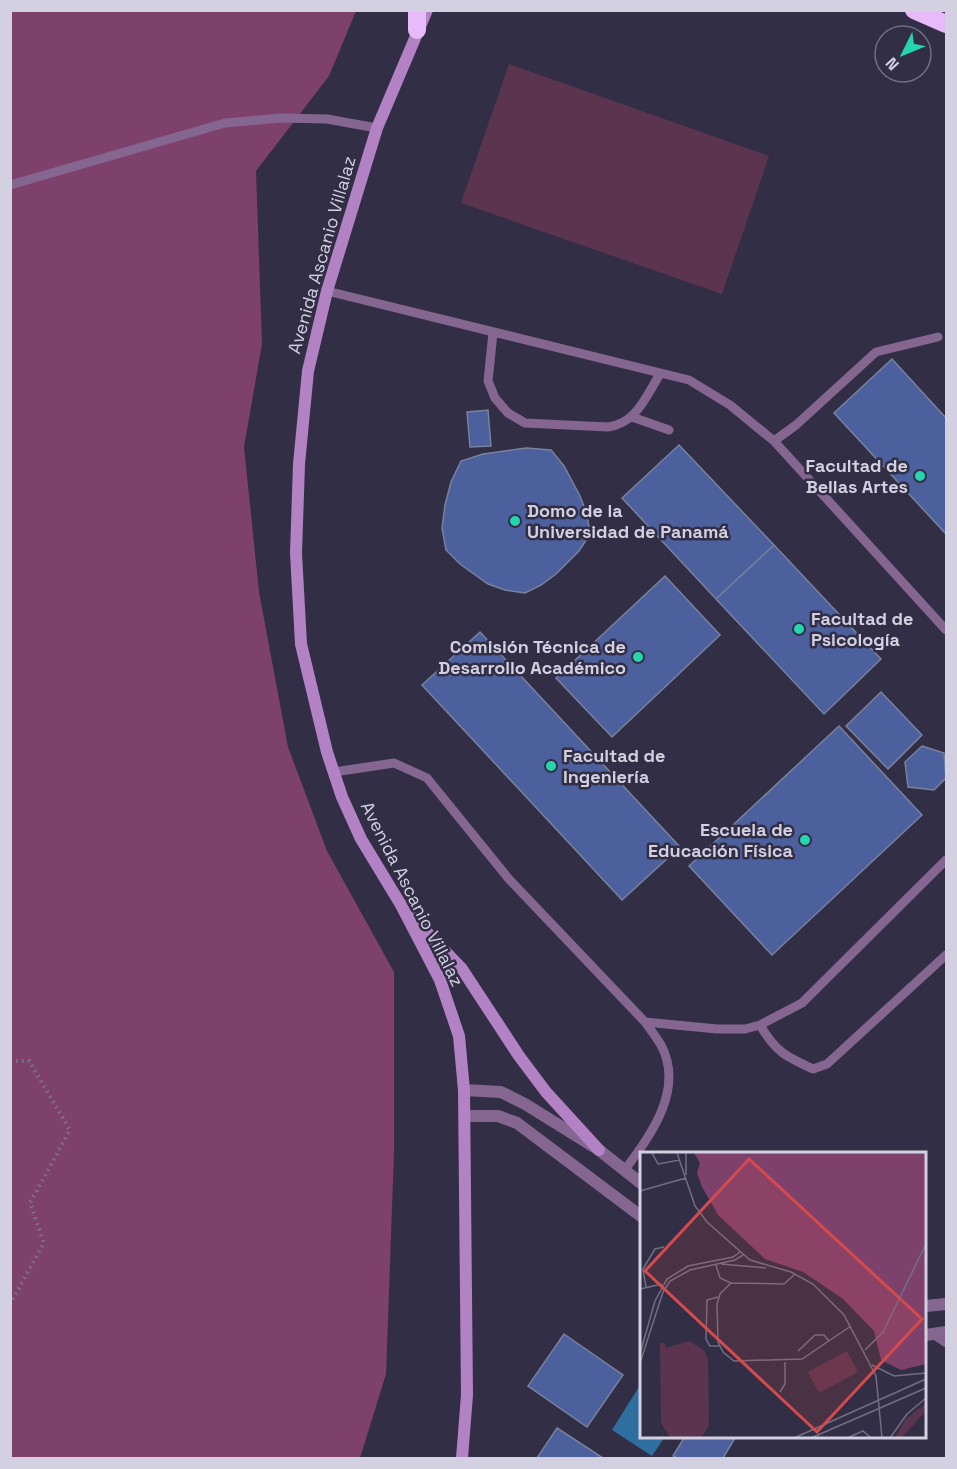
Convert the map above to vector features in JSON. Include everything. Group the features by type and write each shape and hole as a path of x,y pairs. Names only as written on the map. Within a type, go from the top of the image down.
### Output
{"highway":[{"path":"417,10 417,30"},
{"path":"914,10 946,24"}],"main road":[{"name":"Avenida Ascanio Villalaz","path":"427,10 377,128 327,291 308,371 299,464 296,553 301,644 342,797 361,839 401,905 440,980 459,1036 465,1090 467,1395 462,1458"},
{"path":"401,905 462,969 519,1056 546,1092 599,1150"}],"street":[{"path":"465,1090 501,1092 525,1104 599,1150 640,1183"},
{"path":"465,1116 498,1116 517,1123 640,1215"},
{"path":"927,1306 946,1304"},
{"path":"936,1334 946,1341"}],"lane":[{"path":"10,185 225,123 281,118 327,119 377,128"},
{"path":"327,291 689,380 730,405 774,441 946,630"},
{"path":"493,333 488,381 495,398 508,413 525,423 608,427 621,425 632,417 660,374"},
{"path":"774,441 796,425 876,352 938,338"},
{"path":"632,417 669,430"},
{"path":"334,772 394,763 427,778 508,878 645,1022 662,1046 668,1068 667,1099 645,1143 624,1171"},
{"path":"645,1022 717,1029 745,1029 760,1025 802,1003 946,861"},
{"path":"760,1025 781,1053 813,1069 827,1064 946,956"}],"path":[{"path":"10,1061 29,1062 70,1130 30,1203 44,1243 10,1304"}],"shaded area":[{"path":"10,11 356,11 329,76 256,171 262,344 244,447 259,592 288,747 327,851 394,972 394,1152 386,1374 360,1458 11,1458"},
{"path":"509,64 769,156 722,294 461,203"}],"water":[{"path":"640,1385 640,1439 663,1439 652,1456 612,1430"}],"building":[{"name":"Facultad de Bellas Artes","path":"892,359 946,418 946,534 834,413"},
{"path":"488,410 491,446 470,447 467,412"},
{"path":"679,445 774,545 716,599 622,498"},
{"name":"Domo de la Universidad de Panamá","path":"526,448 551,450 564,466 587,514 590,534 579,551 556,574 525,593 505,590 488,584 460,564 446,550 442,528 451,482 461,461 483,454"},
{"name":"Facultad de Psicología","path":"774,545 881,659 824,714 716,599"},
{"name":"Comisión Técnica de Desarrollo Académico","path":"665,576 720,635 612,737 556,678"},
{"name":"Facultad de Ingeniería","path":"480,632 680,847 622,900 422,685"},
{"path":"881,692 922,735 888,769 846,726"},
{"name":"Escuela de Educación Física","path":"839,726 922,815 772,955 689,866"},
{"path":"922,746 944,753 946,778 934,790 908,787 905,762"},
{"path":"564,1334 623,1375 587,1427 528,1386"},
{"path":"557,1428 603,1458 537,1458"},
{"path":"683,1439 734,1439 723,1458 673,1456"}],"place":[{"name":"Facultad de Bellas Artes","path":"920,476"},
{"name":"Domo de la Universidad de Panamá","path":"515,521"},
{"name":"Facultad de Psicología","path":"799,629"},
{"name":"Comisión Técnica de Desarrollo Académico","path":"638,657"},
{"name":"Facultad de Ingeniería","path":"551,766"},
{"name":"Escuela de Educación Física","path":"805,840"}]}
